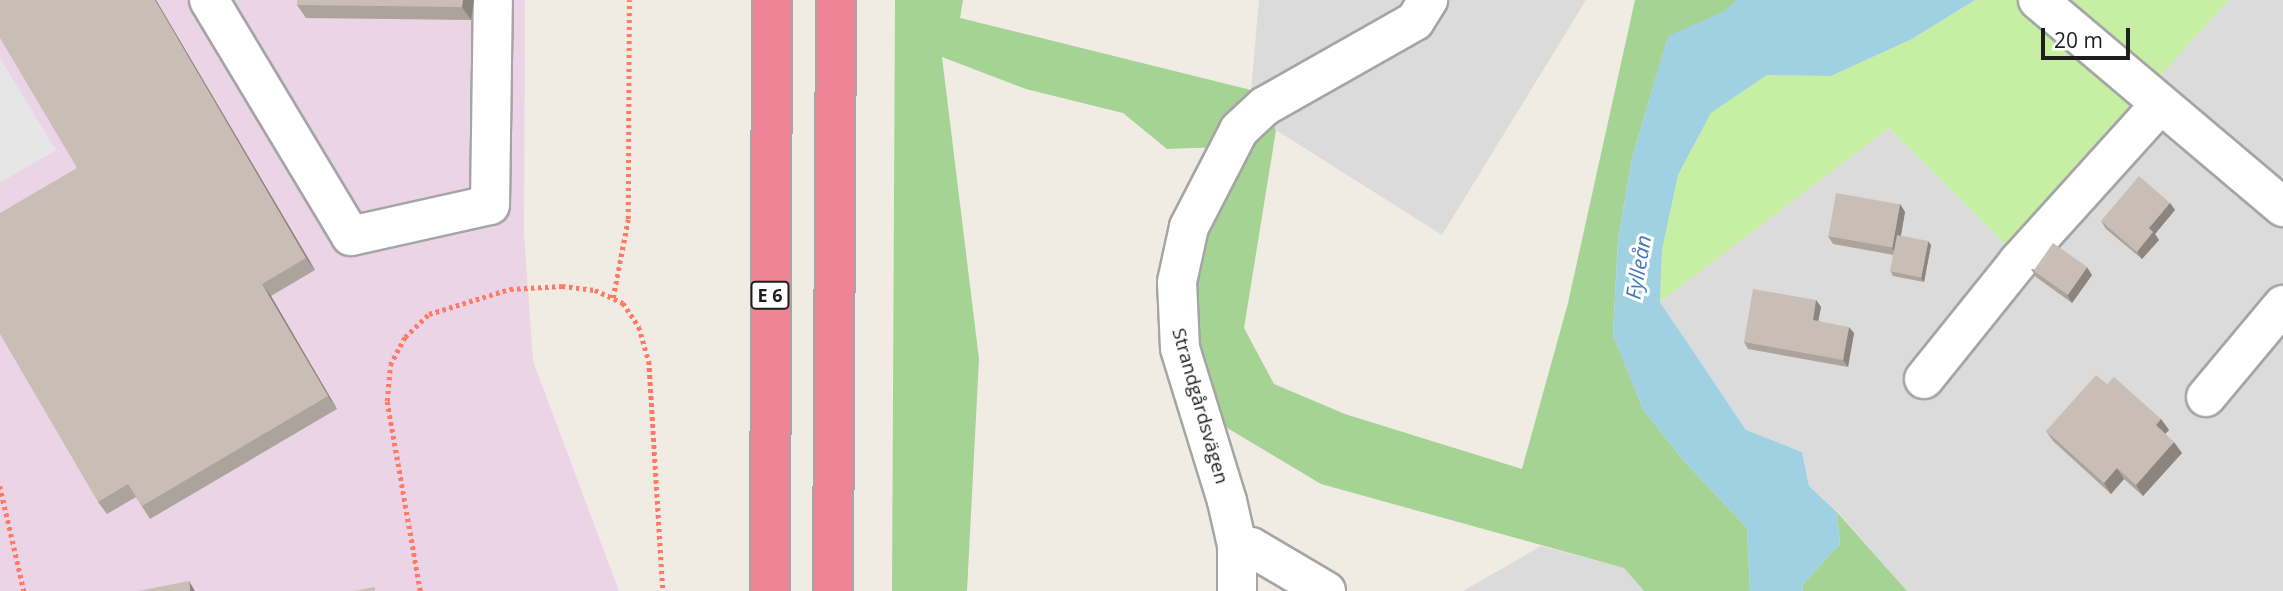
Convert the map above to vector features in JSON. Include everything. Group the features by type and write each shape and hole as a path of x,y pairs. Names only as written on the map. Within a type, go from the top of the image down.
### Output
{"highway":[{"name":"E 6","path":"770,591 772,0"},
{"path":"833,591 836,0"}],"street":[{"path":"209,0 351,236 489,205 492,0"},
{"name":"Strandgårdsvägen","path":"1237,591 1237,545 1180,348 1177,282 1189,227 1239,130 1265,106 1415,22 1428,0"},
{"path":"2038,0 2283,207"},
{"path":"1924,379 2018,262 2160,105"},
{"path":"2206,397 2283,306"},
{"path":"1237,545 1251,547 1326,591"}],"path":[{"path":"613,298 628,219 629,0"},
{"path":"420,591 387,401 390,365 405,337 429,314 510,289 562,286 624,303 639,327 649,361 663,591"},
{"path":"0,486 24,591"}],"shaded area":[{"path":"0,0 525,0 524,234 533,361 619,591 0,591"},
{"path":"1259,0 1586,0 1442,235 1276,130 1251,90"},
{"path":"2229,0 2283,0 2283,591 1907,591 1838,512 1809,486 1802,452 1746,430 1660,302 1889,128 2006,245"},
{"path":"0,58 56,150 0,183"},
{"path":"1541,546 1624,568 1644,591 1463,591"}],"green space":[{"path":"895,0 963,0 960,18 1251,90 1276,130 1244,328 1274,384 1345,414 1522,469 1568,303 1635,0 1737,0 1724,12 1668,37 1632,158 1618,240 1613,335 1643,409 1683,460 1747,528 1750,591 1644,591 1624,568 1321,484 1224,426 1202,355 1193,289 1203,222 1250,146 1167,149 1123,113 1026,89 942,57 979,359 967,591 892,591"},
{"path":"1975,0 2229,0 2006,245 1889,128 1660,302 1662,250 1678,175 1711,113 1767,75 1831,76 1912,39"},
{"path":"1837,512 1907,591 1803,591 1802,585 1840,544"}],"water":[{"name":"Fylleån","path":"1737,0 1975,0 1912,39 1831,76 1767,75 1711,113 1678,175 1662,250 1660,302 1746,430 1802,452 1809,486 1837,512 1840,544 1802,585 1803,591 1750,591 1747,528 1683,460 1643,409 1613,336 1618,240 1632,158 1668,36 1723,12"}],"building":[{"path":"0,0 155,0 306,258 262,284 328,396 142,506 128,484 98,502 0,334 0,213 77,168 0,38"},
{"path":"297,0 463,0 462,7 297,5"},
{"path":"2139,176 2170,203 2149,228 2153,232 2137,252 2101,221"},
{"path":"1836,193 1900,204 1892,248 1828,236"},
{"path":"1897,235 1928,241 1921,277 1890,271"},
{"path":"2053,243 2087,267 2068,295 2033,271"},
{"path":"1753,289 1816,300 1813,320 1849,327 1843,360 1744,342"},
{"path":"2096,375 2107,384 2114,377 2161,419 2156,425 2174,442 2136,485 2117,468 2104,483 2046,431"},
{"path":"189,581 190,591 138,591"},
{"path":"375,587 375,591 354,591"}]}
